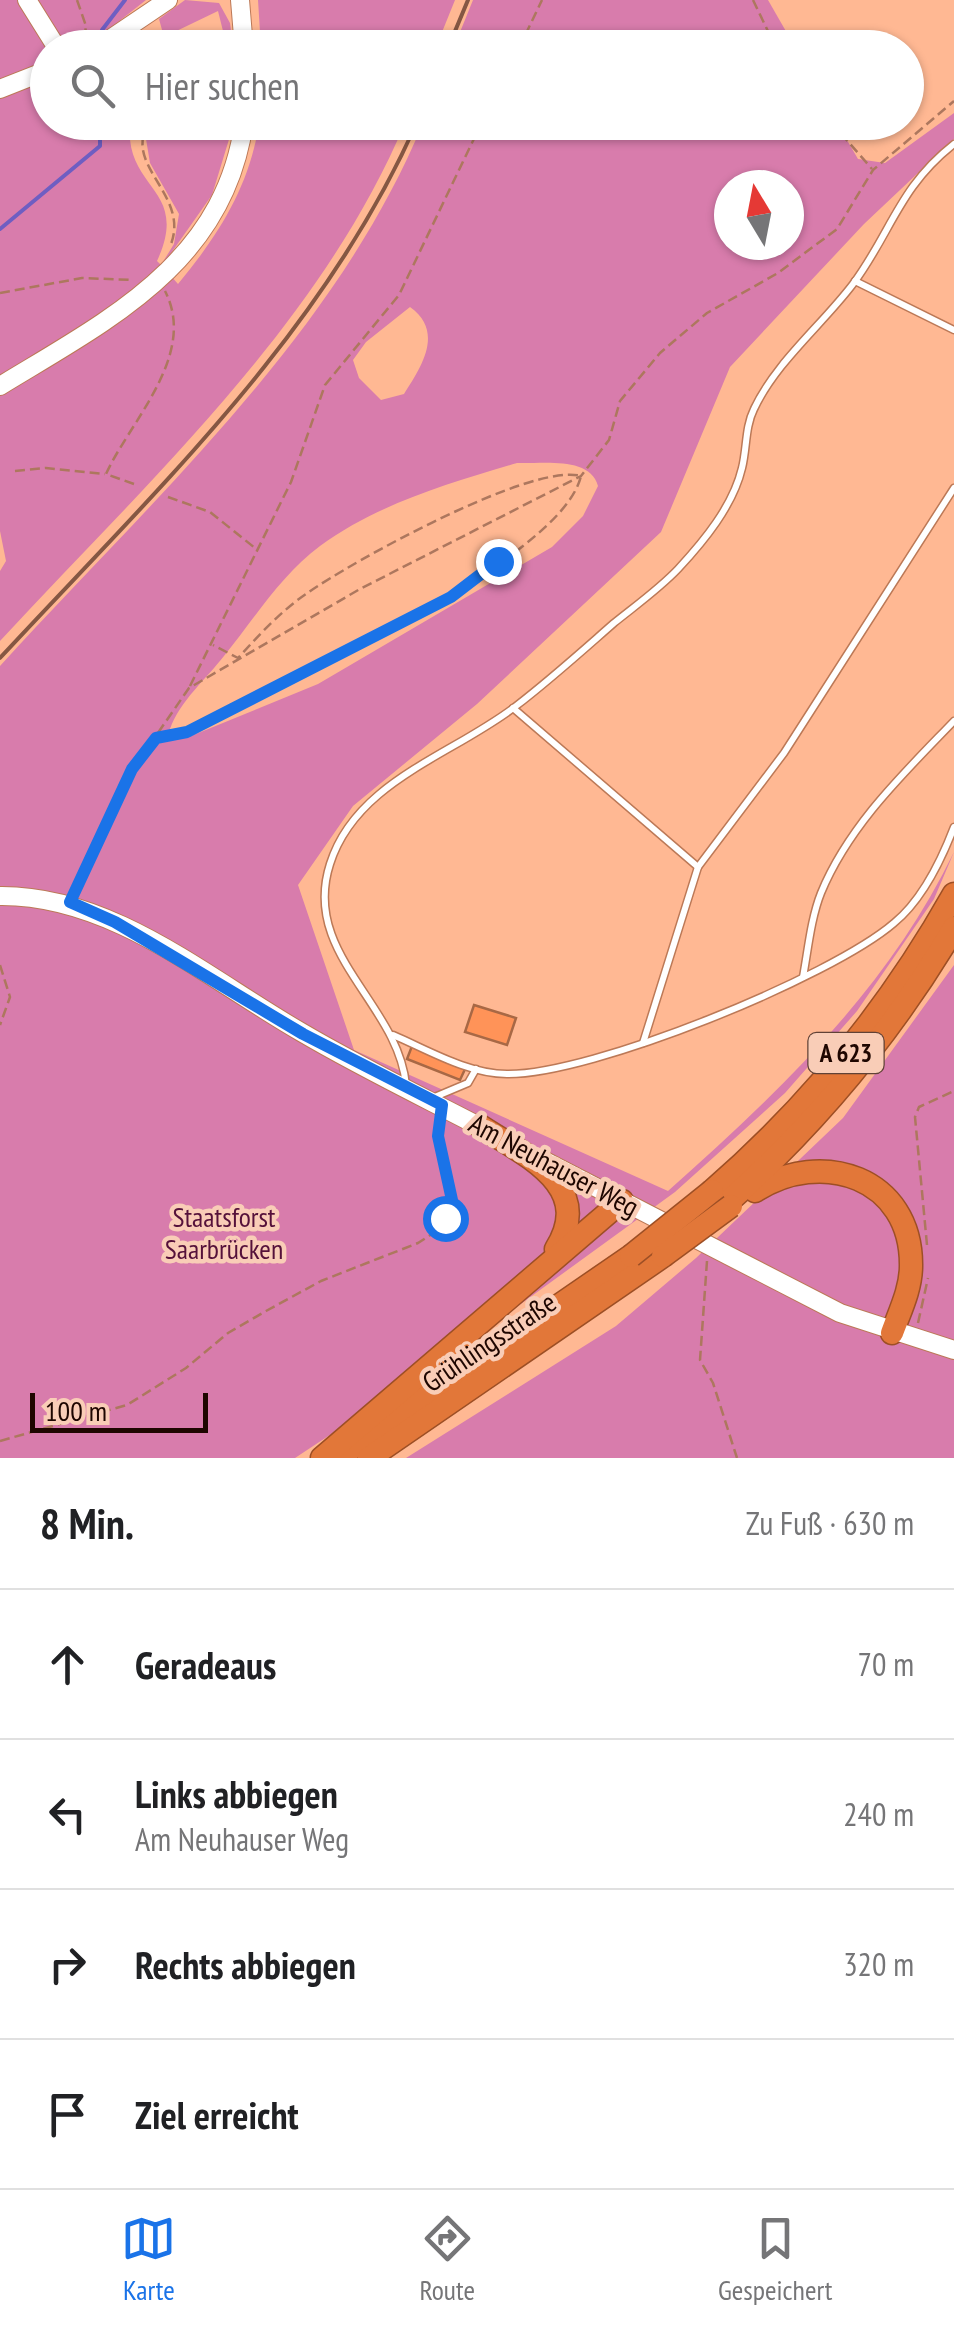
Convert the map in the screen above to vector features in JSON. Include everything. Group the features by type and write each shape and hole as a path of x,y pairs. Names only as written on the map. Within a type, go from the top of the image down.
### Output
{"highway":[{"name":"A 623","path":"338,1458 636,1265 723,1200 866,1029 905,975 954,894"},
{"name":"A 623","path":"636,1265 663,1256 798,1134 880,1039 954,928"},
{"path":"480,1126 545,1169 559,1185 568,1212 568,1226 544,1264"},
{"path":"723,1200 774,1179 812,1169 850,1175 886,1198 907,1233 911,1267 892,1333"},
{"path":"322,1458 544,1264 622,1202"},
{"name":"Grühlingsstraße","path":"369,1458 636,1265"}],"street":[{"path":"27,0 46,30"},
{"path":"238,0 242,30"},
{"path":"126,30 169,1"},
{"path":"0,89 30,77"},
{"path":"0,386 159,283 209,221 234,167 240,140"},
{"name":"Am Neuhauser Weg","path":"0,896 70,902 115,922 303,1034 804,1296 892,1333 954,1350"}],"lane":[{"path":"406,1086 404,1065 391,1035 348,973 329,934 323,888 336,844 366,805 442,751 513,708 677,570 734,491 747,430 762,394 855,281 912,183 954,144"},
{"path":"855,281 954,330"},
{"path":"642,1044 698,868 784,754 954,488"},
{"path":"513,708 698,868"},
{"path":"802,978 820,896 847,842 902,774 954,721"},
{"path":"391,1035 476,1069 512,1074 642,1044 802,978 894,924 918,897 954,827"},
{"path":"436,1102 441,1091 468,1083 476,1069"}],"path":[{"path":"77,0 86,30"},
{"path":"528,30 542,0"},
{"path":"753,0 767,30"},
{"path":"924,126 954,100"},
{"path":"143,140 146,164 176,214 176,231 164,259"},
{"path":"70,902 132,769 189,688 213,645 292,482 326,386 399,294 473,140"},
{"path":"846,140 873,170"},
{"path":"189,688 238,658 580,476 609,440 620,401 660,353 707,313 778,274 837,228 873,170 908,140"},
{"path":"0,292 82,278 149,278 159,283 172,308 169,356 128,442 106,474"},
{"path":"15,471 46,468 106,474 134,484"},
{"path":"238,658 304,595 335,576 494,494 558,473 580,476"},
{"path":"156,738 187,732 451,597 553,523 577,491 580,476"},
{"path":"168,497 210,512 258,550"},
{"path":"213,645 238,658"},
{"path":"0,965 10,997 0,1025"},
{"path":"914,1117 919,1107 954,1091"},
{"path":"0,1441 127,1406 240,1326 321,1281 408,1248 435,1232 452,1200 438,1136 436,1102"},
{"path":"708,1245 700,1360 713,1383 737,1458"}],"green space":[{"path":"0,0 146,0 108,30 30,30 30,140 131,140 136,163 162,203 166,218 157,261 161,265 174,244 179,214 150,163 146,140 229,140 212,195 162,266 178,284 230,209 256,140 397,140 369,197 278,334 170,461 0,641 0,571 6,561 0,531"},
{"path":"185,0 219,3 231,30 223,30 218,11 179,30 162,30 159,19"},
{"path":"258,0 455,0 443,30 260,30"},
{"path":"473,0 768,0 785,30 461,30"},
{"name":"Staatsforst Saarbrücken","path":"954,113 954,139 864,224 730,367 661,532 477,704 353,806 298,885 354,1050 668,1191 790,1076 864,993 927,902 954,852 934,899 857,1011 785,1093 675,1192 445,1359 295,1458 0,1458 0,666 178,477 291,344 386,201 415,140 847,140 858,159 885,163 917,140 924,140 924,135","holes":["410,307 420,317 428,338 423,361 404,394 381,400 359,378 353,360 366,342","517,463 564,464 586,470 598,486 583,516 552,547 318,684 191,736 174,736 170,729 187,700 280,584 320,546 365,518 440,487"]},
{"path":"954,965 954,1458 406,1458 616,1326 696,1258 843,1118"}],"building":[{"path":"474,1005 516,1018 507,1045 465,1032"},
{"path":"412,1046 466,1067 460,1080 407,1059"}],"waterway":[{"path":"102,30 125,0"},
{"path":"0,229 100,146 100,140"}],"railway":[{"path":"456,30 468,0"},
{"path":"0,658 175,471 285,341 379,199 408,140"}],"route":[{"path":"445,1218 452,1200 438,1136 442,1105 303,1034 115,922 70,902 132,769 156,738 187,732 249,697 319,666 451,597 498,561"}]}
